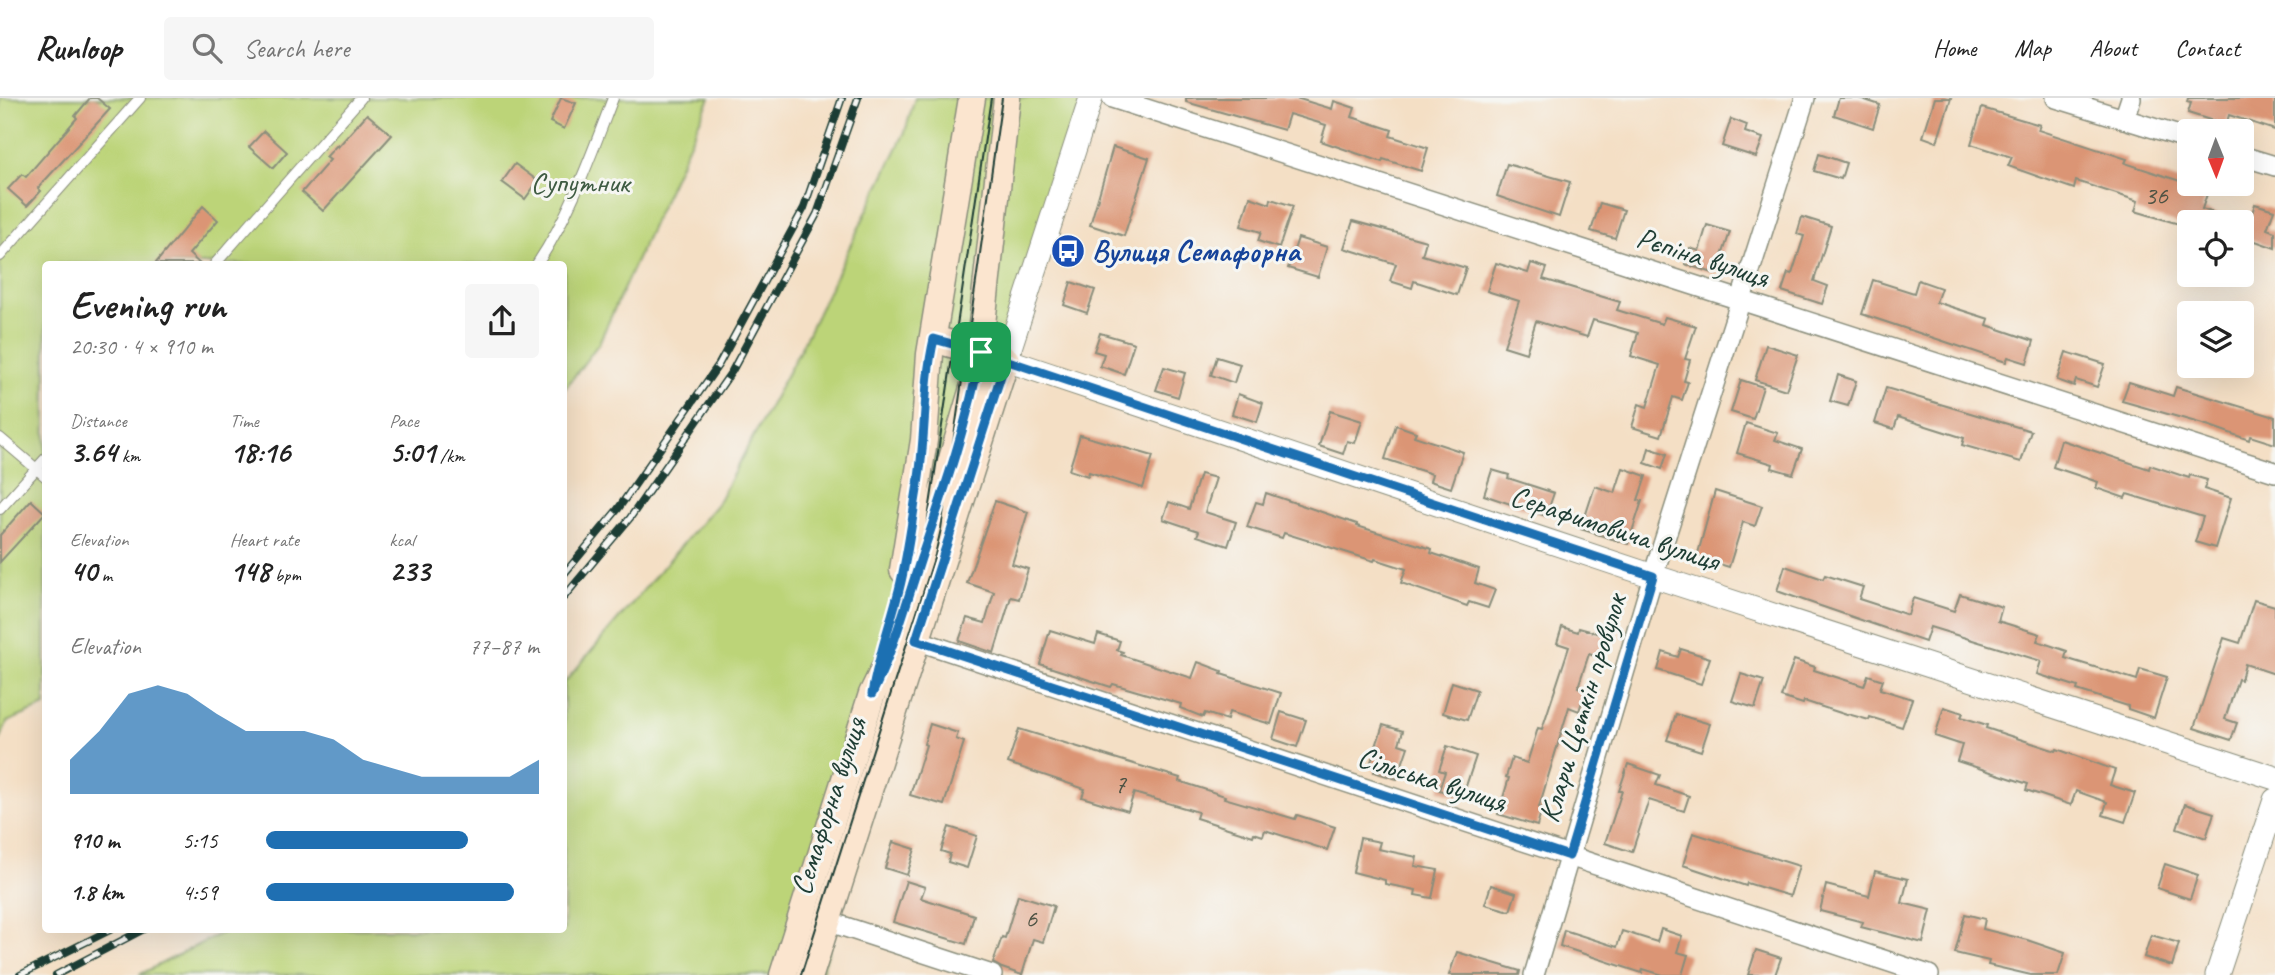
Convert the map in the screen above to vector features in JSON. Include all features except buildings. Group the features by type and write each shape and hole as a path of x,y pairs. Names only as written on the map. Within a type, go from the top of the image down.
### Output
{"main road":[{"name":"Семафорна вулиця","path":"872,694 877,662 900,588 907,549 924,440 928,370 972,98"},
{"name":"Семафорна вулиця","path":"783,975 872,694 886,665 970,406 981,352 986,281 1007,98"},
{"name":"Серафимовича вулиця","path":"934,339 1006,360"},
{"name":"Семафорна вулиця","path":"810,975 1006,360"}],"street":[{"name":"Семафорна вулиця","path":"1006,360 1091,98"},
{"name":"Рєпіна вулиця","path":"1112,98 2275,472"},
{"name":"Клари Цеткін провулок","path":"1534,975 1653,576 1805,98"},
{"path":"2056,98 2177,135"},
{"path":"2124,119 2131,98"},
{"path":"2254,160 2275,166"},
{"name":"Серафимовича вулиця","path":"1006,360 1653,576 2275,778"},
{"name":"Сільська вулиця","path":"916,640 1929,975"},
{"path":"2217,975 2275,800"},
{"path":"827,921 992,975"}],"lane":[{"path":"0,256 139,98"},
{"path":"218,261 361,98"},
{"path":"539,261 556,236 573,202 613,98"},
{"path":"0,438 42,474"},
{"path":"0,509 42,462"}],"green space":[{"name":"Супутник","path":"0,98 710,98 599,343 567,386 567,261 42,261 42,707 7,722 0,741"},
{"path":"915,98 1091,98 821,975 139,975 221,933 567,933 567,679 717,504 800,350 905,132"}],"tram line":[{"path":"919,579 991,98"},
{"path":"801,975 941,529 1002,98"}],"railway":[{"path":"567,570 618,509 719,364 804,208 842,98"},
{"path":"567,593 630,518 732,371 817,214 858,98"},
{"path":"20,975 104,933"},
{"path":"56,975 136,933"}],"place":[{"name":"Вулиця Семафорна","path":"1068,251"}],"route":[{"path":"981,352 934,339 928,370 919,479 907,549 900,588 877,662 872,694 886,665 941,498 970,406 981,352 1653,576 1569,856 916,640 1006,360 981,352"}]}
